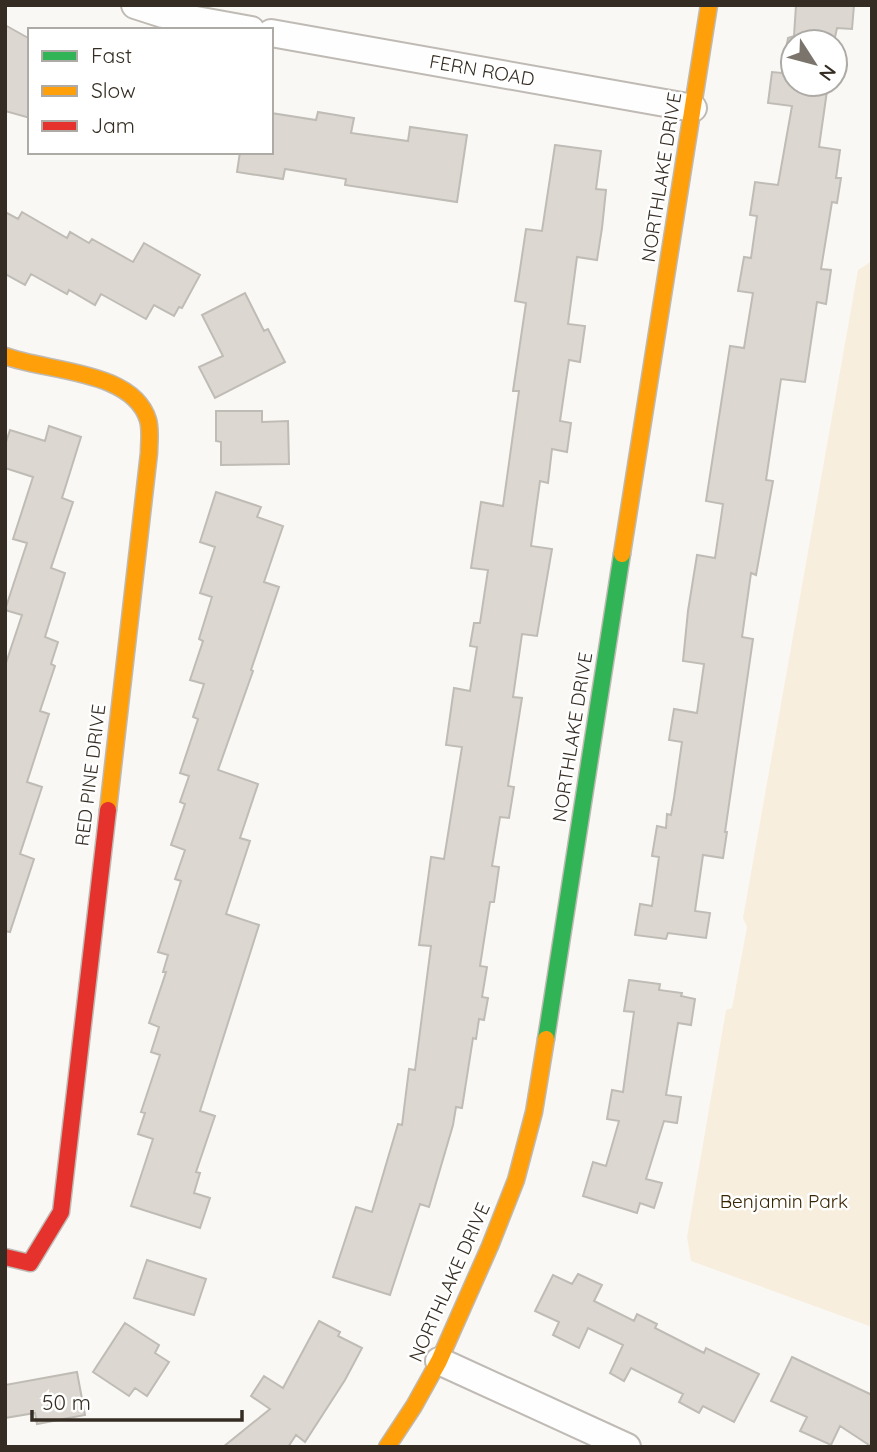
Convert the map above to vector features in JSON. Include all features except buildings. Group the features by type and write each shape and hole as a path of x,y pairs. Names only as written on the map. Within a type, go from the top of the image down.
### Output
{"street":[{"path":"135,5 163,14 240,28"},
{"name":"NORTHLAKE DRIVE","path":"387,1447 414,1406 439,1360 516,1180 534,1112 709,5"},
{"name":"FERN ROAD","path":"273,33 693,108"},
{"name":"RED PINE DRIVE","path":"5,356 24,363 108,380 132,395 148,419 149,442 61,1212 30,1263 5,1257"},
{"path":"439,1360 627,1447"}],"green space":[{"name":"Benjamin Park","path":"872,261 872,1327 691,1261 687,1237 726,1010 732,1008 747,927 743,918 858,270"}],"traffic: fast":[{"path":"546,1039 622,554"}],"traffic: slow":[{"path":"622,554 709,5"},
{"path":"5,356 107,382 125,391 139,404 149,424 149,453 108,810"},
{"path":"387,1447 439,1361 516,1180 534,1112 546,1039"}],"traffic: jam":[{"path":"5,1257 30,1263 61,1212 108,810"}]}
